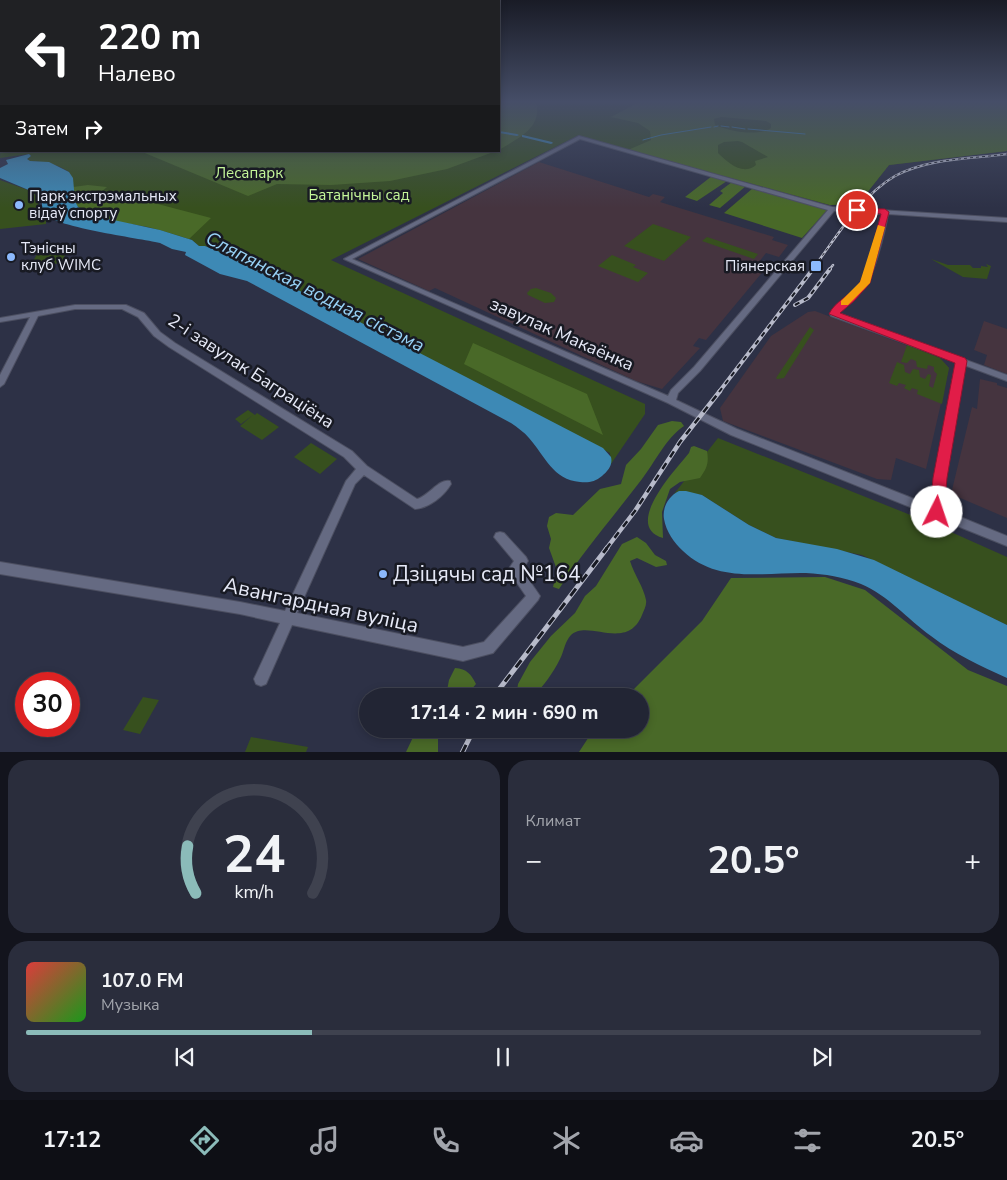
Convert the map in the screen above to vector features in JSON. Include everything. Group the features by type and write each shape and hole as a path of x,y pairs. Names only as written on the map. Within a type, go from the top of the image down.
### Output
{"street":[{"name":"завулак Макаёнка","path":"579,137 832,209"},
{"name":"завулак Макаёнка","path":"579,137 346,260 671,401 734,432 1007,541"},
{"path":"671,401 674,392 697,370 832,209 1007,219"},
{"path":"885,212 865,283 851,299 837,308 834,314 1007,378"},
{"name":"2-і завулак Баграціёна","path":"0,320 75,307 123,307 142,315 157,334 172,345 348,454 363,469 414,504 424,502 446,484"},
{"path":"0,384 35,314"},
{"path":"937,512 940,478 961,361"},
{"path":"261,680 350,481 363,469"},
{"name":"Авангардная вуліца","path":"0,568 289,617 463,654 488,648 534,596 514,570 522,561 500,537"}],"shaded area":[{"path":"539,162 649,197 653,194 665,197 660,202 774,237 772,240 788,245 779,257 766,253 759,262 772,266 768,270 765,269 706,340 699,338 693,346 700,348 662,389 636,381 435,288 429,291 358,259"},
{"path":"815,311 940,358 949,368 926,469 896,458 891,480 877,479 723,421 720,408 771,336 808,312"},
{"path":"984,321 1007,329 1007,374 984,365 987,355 974,350"},
{"path":"980,379 997,383 997,385 1007,388 1007,518 951,494 972,407 977,409"}],"green space":[{"path":"500,137 575,137 331,260 645,404 645,414 611,464 610,453 235,258 205,246 199,246 192,240 78,207 69,172 64,169 51,164 30,161 27,159 31,156 29,154 0,158 0,152 500,152"},
{"path":"500,137 519,137 500,149"},
{"path":"581,137 1007,137 1007,151 889,165 858,204 830,205"},
{"path":"651,137 1007,137 1007,151 889,165 858,204 830,205 628,150 651,140","holes":["724,142 742,142 768,157 755,161 756,165 751,168 741,169 726,161 718,153 718,145"]},
{"name":"Лесапарк","path":"142,152 493,152 447,169 390,181 331,185 277,184 248,196"},
{"path":"712,176 727,181 697,201 685,197"},
{"name":"Парк экстрэмальных відаў спорту","path":"0,180 28,190 38,196 39,214 46,219 46,224 0,229"},
{"path":"732,182 746,186 720,208 709,205 723,193 720,191"},
{"path":"88,185 107,187 94,198 120,203 141,197 156,201 154,203 211,218 189,239 152,228 113,221 92,215 77,206 74,200 73,187"},
{"path":"753,188 828,209 802,238 724,213"},
{"path":"653,224 691,237 664,261 624,246"},
{"path":"707,237 758,254 754,259 702,241"},
{"path":"68,250 61,263 30,267 37,254"},
{"path":"612,255 636,265 633,267 648,273 638,282 598,266"},
{"path":"931,259 948,265 970,265 973,268 988,267 986,264 991,266 987,279 963,277"},
{"path":"536,288 551,293 556,298 554,302 545,303 528,295 527,293 531,289"},
{"path":"810,327 814,330 784,378 777,379 776,378"},
{"path":"473,343 587,394 603,435 464,364"},
{"path":"907,345 940,358 949,368 942,404 917,394 918,390 912,388 910,391 904,388 906,385 899,383 897,386 889,383 897,362 904,365 905,372 910,374 913,369 919,370 920,377 925,379 928,374 931,375 929,386 933,388 937,374 934,371 934,367 928,365 927,369 917,367 916,361 911,359 907,363 901,362"},
{"path":"248,410 255,415 257,413 279,427 262,440 240,426 253,415 241,424 235,419"},
{"path":"672,421 681,422 684,426 671,437 642,479 559,589 553,587 557,570 549,548 551,539 547,526 549,517 556,513 573,515 600,489 621,484 626,465 641,449 658,425"},
{"path":"718,438 933,524 1007,557 1007,625 862,555 776,538 749,525 702,495 679,491 674,494"},
{"path":"311,443 337,459 320,474 294,457"},
{"path":"694,446 707,451 707,465 700,478 680,482 670,489 662,512 663,538 652,532 648,522 650,510 664,484 689,453 691,447"},
{"path":"637,537 646,543 655,555 666,561 667,565 656,567 637,558 630,561 645,595 646,602 642,615 635,626 627,631 617,633 578,631 567,640 557,664 541,688 517,688 530,662 551,636 575,613 585,596 596,586 622,544"},
{"path":"825,577 865,590 968,670 1007,686 1007,752 579,752 588,738 649,738 649,688 635,688 702,621 731,578"},
{"path":"455,668 468,673 476,684 473,688 448,688"},
{"path":"143,697 159,700 140,734 123,730"},
{"path":"251,737 308,747 306,752 245,752"},
{"path":"413,738 439,738 438,752 406,752"}],"water":[{"path":"29,154 31,156 27,159 30,161 49,162 69,172 73,178 75,201 78,207 85,211 192,240 199,246 205,246 240,260 603,448 611,457 610,468 597,480 591,482 580,482 563,477 550,466 527,436 511,423 247,281 220,274 185,255 186,252 172,249 160,243 78,227 49,217 42,212 42,200 38,194 0,178 0,168 8,164 6,160"},
{"path":"679,491 702,495 749,525 776,538 837,549 874,560 1007,625 1007,678 949,648 922,629 880,594 861,584 813,573 741,574 726,572 711,568 697,561 677,544 665,523 665,506 669,499"}],"waterway":[{"path":"527,137 551,143"},
{"path":"643,140 653,137"}],"railway":[{"path":"812,270 859,207 870,195 895,176 935,162 1007,154"},
{"path":"829,270 833,265"},
{"path":"719,392 813,269"},
{"path":"795,305 808,298 830,269"},
{"path":"606,549 635,511 680,442 720,391"},
{"path":"500,688 607,548"},
{"path":"462,752 470,738"}],"slow traffic":[{"path":"845,303 865,283 881,227"}],"place":[{"name":"Парк экстрэмальных відаў спорту","path":"19,205"},
{"name":"Тэнісны клуб WIMC","path":"11,257"},
{"name":"Піянерская","path":"816,266"},
{"name":"Дзіцячы сад №164","path":"383,574"}],"route":[{"path":"857,210 885,212 885,215 865,283 851,299 837,308 834,314 961,361 940,478 937,512"}],"park label":[{"name":"Батанічны сад","path":"359,195"}],"water label":[{"name":"Сляпянская водная сістэма","path":"315,292"}]}
